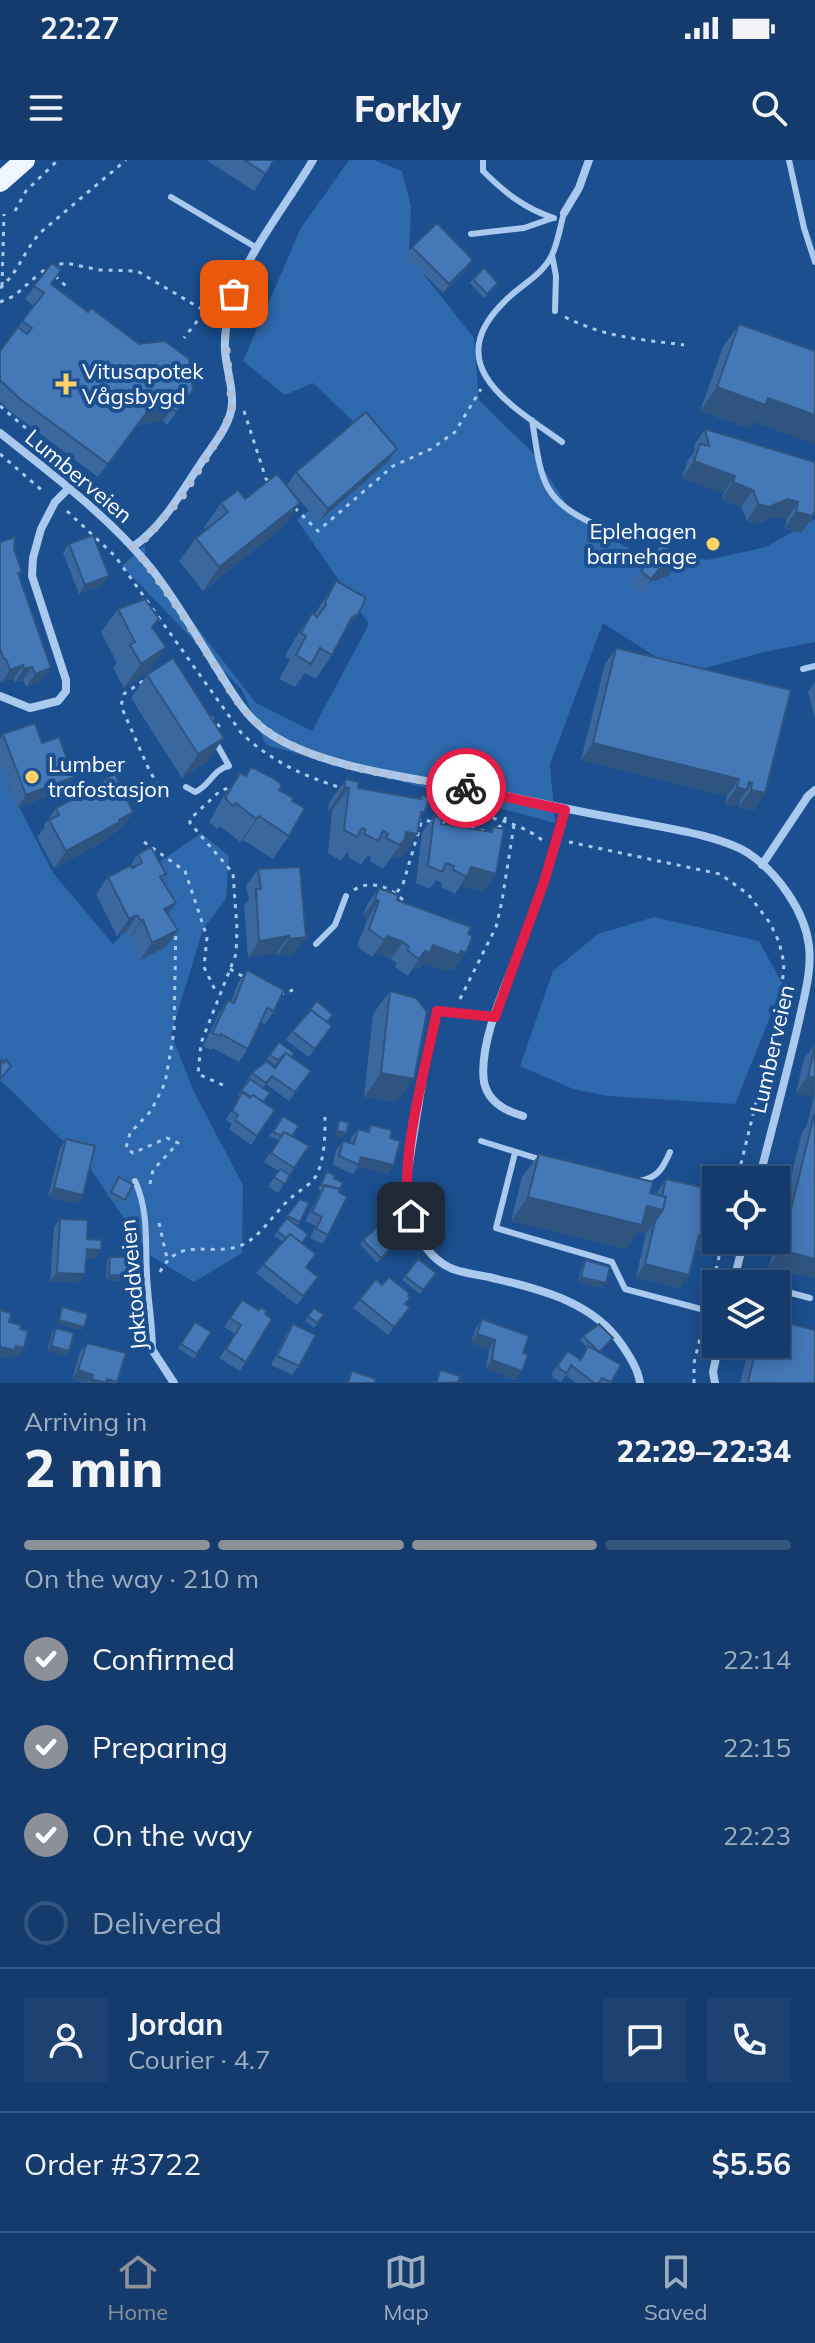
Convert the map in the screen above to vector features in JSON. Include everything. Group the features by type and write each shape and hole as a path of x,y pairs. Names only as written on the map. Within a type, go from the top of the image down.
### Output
{"main road":[{"path":"0,182 25,160"}],"street":[{"name":"Lumberveien","path":"133,547 147,537 182,497 225,427 232,408 232,381 225,352 225,333 234,294 313,160"},
{"path":"564,213 579,188 589,160"},
{"name":"Lumberveien","path":"0,433 99,513 133,547 175,603 244,710 271,735 315,755 381,772 664,827 726,844 747,853 762,865 783,888 804,925 809,946 805,990 762,1166"},
{"path":"0,696 30,708 45,707 58,701 66,691 66,680 32,576 36,542 55,502 69,488"},
{"path":"762,865 815,790"},
{"path":"523,1116 498,1106 491,1098 485,1085 483,1068 495,1017 565,810"},
{"path":"804,925 815,923"},
{"path":"495,1017 437,1011 406,1182 406,1200 419,1236 430,1251 452,1269 550,1293 592,1315 619,1340 637,1369 640,1383"},
{"name":"Jaktoddveien","path":"153,1351 174,1383"},
{"path":"715,1383 713,1372 716,1358"}],"lane":[{"path":"483,160 483,171 496,184 527,207 554,218"},
{"path":"789,160 815,262"},
{"path":"171,197 258,249"},
{"path":"471,234 524,228 564,213"},
{"path":"562,442 532,420 487,379 478,361 477,345 482,329 506,300 543,269 552,255 564,213"},
{"path":"552,255 556,276 555,311"},
{"path":"532,420 539,463 550,493 566,511 592,523"},
{"path":"803,669 815,666"},
{"path":"186,787 195,792 202,789 221,768 229,766 209,732"},
{"path":"316,944 335,925 346,896"},
{"path":"481,1141 544,1160"},
{"path":"633,1181 650,1179 661,1171 670,1152"},
{"path":"515,1153 496,1228 612,1262 625,1289 702,1309"},
{"name":"Jaktoddveien","path":"135,1181 145,1210 153,1351"},
{"path":"790,1293 810,1298"}],"path":[{"path":"15,211 26,191 58,160"},
{"path":"1,287 14,275 30,243 126,160"},
{"path":"1,287 4,214"},
{"path":"0,302 14,296 41,272 56,265 66,263 100,270 137,271 205,311 184,338"},
{"path":"41,272 54,275 67,287"},
{"path":"555,311 592,330 614,336 684,345"},
{"path":"287,500 318,531 393,466 431,449 455,432 487,379"},
{"path":"0,406 48,447"},
{"path":"244,410 266,479 277,489"},
{"path":"0,454 104,543 242,734 283,766 351,790"},
{"path":"145,616 147,600"},
{"path":"145,680 124,694 121,706 150,772 160,787"},
{"path":"223,1085 198,1074 201,1043 236,954 233,873 192,827 190,819 220,791 240,786"},
{"path":"408,817 494,832 504,823 510,798"},
{"path":"418,804 514,825 529,830 542,841 586,844 720,874 748,894 770,923 779,942 784,981 740,1166"},
{"path":"397,892 403,884 422,820"},
{"path":"455,1013 496,927 514,825"},
{"path":"144,842 185,871 207,937 204,967 218,996"},
{"path":"346,896 359,886 379,886 397,892 417,916"},
{"path":"150,1185 153,1170 178,1143 167,1138 133,1153 126,1148 130,1133 151,1111 165,1083 174,1032 176,921"},
{"path":"230,969 256,982"},
{"path":"268,989 281,995 293,990"},
{"path":"148,1293 167,1258 194,1247 232,1248 246,1243 317,1176 324,1153 325,1117"},
{"path":"157,1214 167,1258"}],"shaded area":[{"path":"349,160 374,160 402,171 411,207 409,256 474,338 479,400 533,453 573,514 631,550 707,560 766,547 815,519 815,642 683,674 603,623 550,764 555,823 266,745 242,690 122,566 145,545 145,561 256,703 312,731 369,624 297,520 384,451 313,383 285,395 243,361 301,228"},
{"path":"0,759 8,785 53,873 113,944 157,897 154,866 201,833 229,856 226,899 203,929 171,1034 194,1092 243,1185 242,1253 194,1282 149,1255 87,1164 0,1080"},
{"path":"654,917 759,941 783,985 735,1104 608,1096 573,1089 520,1066 553,971 598,934"}],"building":[{"path":"244,160 274,160 266,174"},
{"path":"437,223 473,260 449,284 412,247"},
{"path":"52,263 61,270 51,284 88,312 91,308 139,344 165,341 189,359 193,390 176,412 172,408 147,412 108,464 20,399 0,380 0,351 18,327 27,334 32,328 22,321 44,293 34,286"},
{"path":"484,268 498,283 487,294 473,279"},
{"path":"739,324 815,351 815,415 768,398 766,405 717,387"},
{"path":"366,412 397,449 328,509 296,472"},
{"path":"705,429 815,462 813,516 796,512 798,502 788,499 769,507 758,504 753,490 733,482 735,476 694,461 700,444 709,446"},
{"path":"277,474 300,503 219,567 196,538 228,512 221,503 238,490 245,499"},
{"path":"93,535 109,576 85,585 69,544"},
{"path":"15,537 14,549 22,572 18,573 51,668 35,674 32,667 24,669 23,665 10,670 0,649 0,542"},
{"path":"662,543 672,552 677,563 659,569 651,579 641,571"},
{"path":"336,581 365,597 364,603 358,614 352,617 332,655 320,648 311,664 296,655 306,636 301,633 312,613 317,617 326,605"},
{"path":"145,599 159,619 152,627 166,647 141,664 130,645 135,642 118,609"},
{"path":"616,648 791,690 765,793 751,790 752,783 749,782 747,790 737,787 739,779 593,743"},
{"path":"173,658 224,738 198,754 147,675"},
{"path":"35,723 42,743 59,737 74,777 26,795 3,734"},
{"path":"251,767 275,779 282,785 279,790 305,808 289,836 259,816 256,819 236,803 233,806 225,798 240,773 246,776"},
{"path":"115,774 133,812 66,851 49,820 59,815 56,808 100,784 103,786 101,782"},
{"path":"346,779 359,782 358,788 421,799 422,795 430,797 424,813 421,812 417,834 406,832 400,845 386,838 388,834 383,831 378,841 364,834 366,830 362,828 357,837 344,830 349,788 344,787"},
{"path":"434,816 442,818 441,824 492,832 493,827 504,829 496,874 471,867 467,877 446,863 442,872 428,866"},
{"path":"151,847 166,874 160,877 176,903 164,909 178,930 152,943 143,920 137,915 129,919 108,877 142,863 138,854"},
{"path":"300,867 306,937 289,939 289,936 259,941 256,889 261,889 258,869"},
{"path":"379,888 398,895 397,900 471,927 468,934 473,936 466,953 461,951 459,955 433,945 430,953 425,951 419,959 407,950 409,947 403,942 387,936 384,940 369,929 379,901 375,899"},
{"path":"247,970 284,990 274,1011 267,1008 248,1049 221,1034 212,1033 228,1000 234,1003"},
{"path":"390,991 416,998 427,1012 414,1079 381,1073"},
{"path":"317,1001 333,1015 327,1022 309,1011"},
{"path":"311,1010 332,1026 315,1049 292,1031"},
{"path":"279,1042 294,1053 292,1057 286,1053 278,1060 270,1055"},
{"path":"815,1046 815,1078 808,1076"},
{"path":"286,1053 311,1071 295,1092 272,1076 266,1083 252,1073 266,1061 275,1068"},
{"path":"1,1060 4,1063 6,1060 11,1066 0,1079"},
{"path":"250,1079 270,1093 263,1102 241,1090"},
{"path":"242,1092 250,1098 253,1095 275,1110 257,1136 235,1120 238,1115 232,1111"},
{"path":"815,1115 815,1259 790,1252 790,1213"},
{"path":"283,1116 299,1126 292,1136 273,1132"},
{"path":"339,1120 349,1123 346,1133 337,1131"},
{"path":"371,1125 392,1130 390,1138 400,1141 394,1165 361,1157 359,1165 339,1156 343,1141 354,1144 358,1129 369,1132"},
{"path":"284,1132 309,1146 294,1168 271,1153"},
{"path":"66,1139 95,1146 83,1195 54,1188"},
{"path":"539,1154 653,1182 650,1193 666,1197 663,1210 647,1206 642,1225 528,1197"},
{"path":"280,1169 290,1175 285,1184 274,1177"},
{"path":"327,1171 343,1183 340,1189 321,1185"},
{"path":"119,1177 133,1185 125,1200 111,1192"},
{"path":"666,1179 702,1187 702,1236 699,1235 689,1275 645,1264 655,1221 663,1210 666,1197 662,1196"},
{"path":"325,1185 340,1189 339,1192 347,1197 328,1235 316,1229 322,1217 312,1212"},
{"path":"300,1199 309,1203 300,1222 287,1216"},
{"path":"392,1214 409,1232 381,1258 363,1240"},
{"path":"287,1218 308,1234 302,1243 290,1234 286,1238 277,1231"},
{"path":"60,1219 88,1220 87,1239 102,1240 101,1250 87,1249 85,1274 57,1273"},
{"path":"290,1234 316,1254 306,1267 318,1277 303,1296 263,1264"},
{"path":"110,1257 131,1257 130,1276 109,1275"},
{"path":"418,1259 436,1273 423,1290 405,1276"},
{"path":"585,1260 610,1267 606,1283 581,1277"},
{"path":"389,1277 410,1294 405,1304 410,1307 394,1327 360,1299 376,1279 382,1285"},
{"path":"242,1300 259,1310 261,1307 272,1319 246,1362 226,1349 241,1325 230,1318"},
{"path":"62,1307 88,1314 84,1327 59,1320"},
{"path":"314,1308 324,1315 317,1323 308,1316"},
{"path":"0,1310 11,1313 9,1322 21,1325 20,1329 28,1331 24,1348 0,1347"},
{"path":"482,1319 529,1336 523,1353 528,1355 522,1371 492,1360 495,1340 477,1334"},
{"path":"195,1322 211,1332 197,1354 181,1344"},
{"path":"293,1324 316,1335 299,1366 277,1356"},
{"path":"599,1324 613,1338 599,1352 583,1336"},
{"path":"790,1324 815,1330 815,1383 748,1383 754,1358 790,1358"},
{"path":"56,1328 74,1333 69,1351 51,1346"},
{"path":"87,1343 126,1353 117,1382 91,1379 93,1375 78,1370"},
{"path":"588,1346 621,1365 611,1382 602,1378 599,1383 594,1383 571,1365 567,1373 560,1369 558,1365 568,1351 581,1360"},
{"path":"440,1370 460,1376 458,1381 463,1382 437,1383"},
{"path":"352,1371 376,1379 374,1383 348,1383"}],"way so far":[{"path":"234,294 225,333 225,352 232,381 232,408 225,427 190,479 182,497 147,537 133,547 175,603 244,710 271,735 315,755 381,772 466,788"}],"place":[{"name":"Vitusapotek Vågsbygd","path":"66,384"},
{"name":"Eplehagen barnehage","path":"713,544"},
{"name":"Lumber trafostasjon","path":"32,777"}],"route":[{"path":"411,1216 406,1200 406,1182 437,1011 495,1017 544,882 565,810 466,788"}]}
